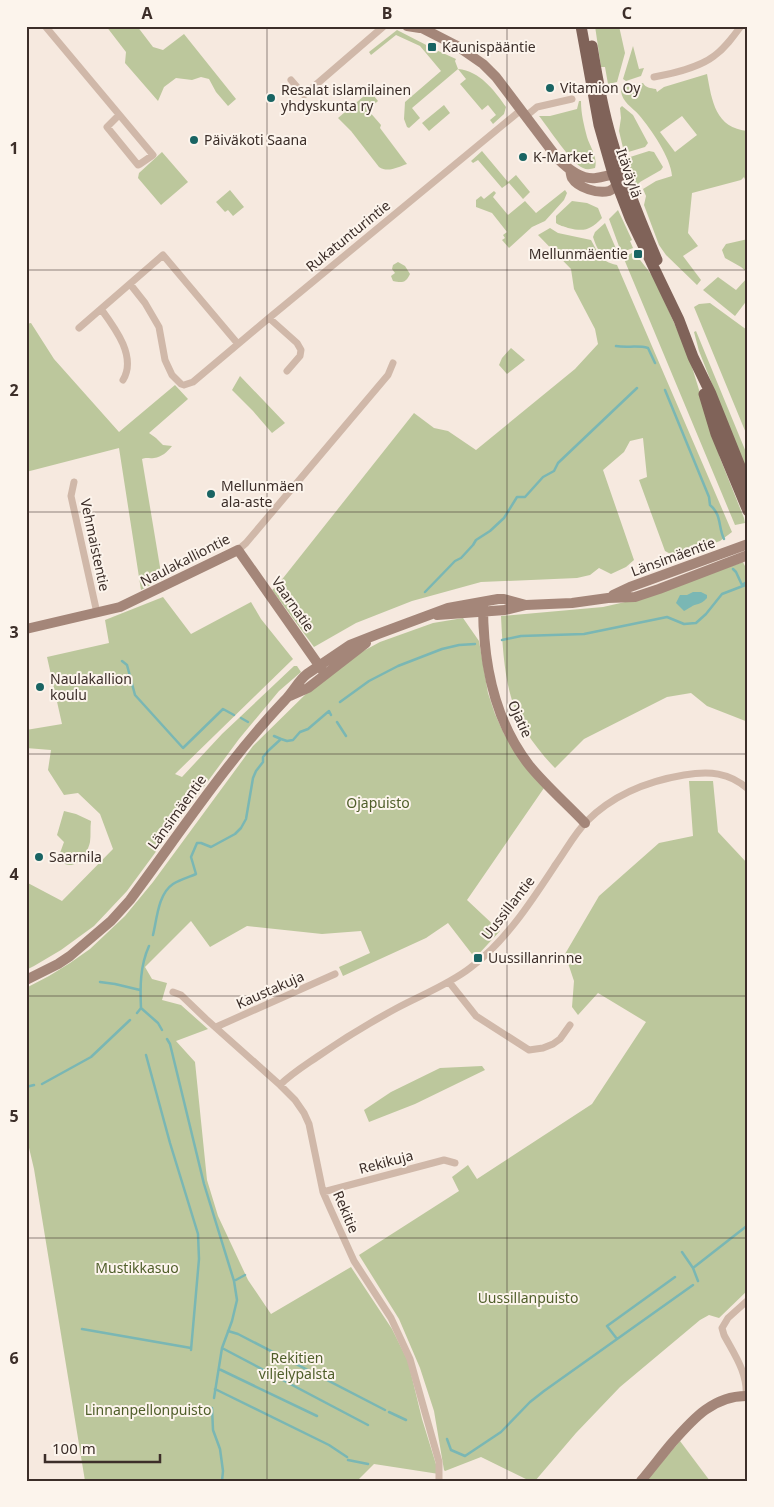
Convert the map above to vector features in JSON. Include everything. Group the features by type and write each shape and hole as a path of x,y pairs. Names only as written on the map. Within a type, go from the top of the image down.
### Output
{"main road":[{"path":"407,26 419,27 457,46 483,64 496,77 558,158 570,170 584,177 618,179"},
{"name":"Itäväylä","path":"581,26 599,125 618,179"},
{"name":"Itäväylä","path":"588,26 623,202 679,320 693,357 716,434 748,512"},
{"path":"570,170 573,180 580,186 588,189 610,190 618,179"},
{"name":"Itäväylä","path":"693,357 711,394 748,486"},
{"name":"Länsimäentie","path":"608,598 630,587 748,544"},
{"name":"Naulakalliontie","path":"26,629 97,613 132,602 238,550"},
{"name":"Vaarnatie","path":"238,550 322,669"},
{"name":"Länsimäentie","path":"26,980 86,942 111,921 130,900 249,739 289,696 302,678 322,669 350,645 428,616 483,606 505,610 526,605 572,603 635,596 659,590 748,555"},
{"name":"Ojatie","path":"483,606 483,630 490,675 498,706 511,737 530,766 585,823"},
{"path":"641,1481 698,1414 716,1403 735,1397 747,1396"}],"street":[{"path":"44,26 153,155 138,165 107,127 119,115"},
{"path":"291,80 304,95 384,26"},
{"path":"654,77 696,65 714,57 741,26"},
{"name":"Rukatunturintie","path":"130,284 145,303 159,327 164,360 172,374 181,384 193,382 269,318 524,113 537,107 572,99"},
{"path":"79,328 163,255 238,344"},
{"path":"101,309 112,324 124,347 128,373 123,380"},
{"path":"269,318 297,343 301,350 300,356 287,371"},
{"name":"Naulakalliontie","path":"238,550 388,375 393,363"},
{"name":"Vehmaistentie","path":"74,482 71,496 97,613"},
{"name":"Uussillantie","path":"280,1085 343,1039 367,1024 449,982 487,954 516,922 585,823 624,794 646,784 671,777 693,774 723,774 737,780 748,789"},
{"name":"Kaustakuja","path":"216,1028 335,974"},
{"path":"449,982 476,1016 529,1050 553,1044 560,1039 570,1025"},
{"name":"Rekitie","path":"173,992 181,995 280,1085 295,1100 304,1113 309,1124 323,1192 359,1270 390,1318 410,1359 439,1462 439,1481"},
{"name":"Rekikuja","path":"323,1192 444,1160 454,1163"},
{"path":"747,1396 747,1383 743,1371 722,1328 728,1318 748,1300"}],"green space":[{"path":"106,26 137,26 153,47 163,50 184,34 236,99 228,106 216,92 209,79 201,77 192,80 176,78 164,87 158,101 125,63 126,52"},
{"path":"595,26 619,26 625,53 617,82 608,84 605,67 601,67"},
{"path":"397,30 456,59 458,69 412,108 420,118 409,128 404,119 405,102 441,71 420,46 396,35 371,55 369,52"},
{"path":"633,46 639,69 644,68 641,76 626,81 623,79"},
{"path":"458,69 480,77 506,107 504,114 493,124 490,120 496,115 488,105 482,110 460,84 466,79"},
{"path":"707,74 713,103 722,119 728,125 748,131 748,187 744,177 741,180 692,193 688,233 698,246 683,256 701,280 697,285 666,255 659,245 644,205 646,196 643,189 656,181 672,176 671,169 664,152 654,136 639,115 625,101 621,91 622,88 643,83 647,87 656,89 657,92 664,87","holes":["682,116 697,135 675,152 660,132"]},
{"path":"370,91 378,101 368,110 381,125 380,128 407,164 389,169 379,167 351,131 338,118"},
{"path":"579,101 581,101 587,137 596,164 595,168 592,169 583,168 572,159 539,116 550,116 577,109"},
{"path":"444,105 450,113 429,131 422,123"},
{"path":"622,106 633,115 648,143 645,147 625,153 619,131 620,108"},
{"path":"482,151 508,182 516,175 530,192 523,199 509,183 502,188 478,160 473,163 471,161"},
{"path":"649,151 654,152 663,167 640,182 635,188 626,160"},
{"path":"162,152 188,182 161,205 138,178 139,173"},
{"path":"230,190 244,207 233,216 228,210 225,212 216,202"},
{"path":"565,190 567,193 564,200 545,221 532,227 509,248 502,240 505,238 503,235 507,232 492,213 476,207 476,200 481,196 484,199 494,191 496,193 493,197 508,215 525,201 536,213"},
{"path":"572,201 587,203 598,208 602,218 594,225 583,230 557,224 556,216"},
{"path":"618,210 632,240 630,241 633,248 625,251 620,249 609,219"},
{"path":"605,223 617,251 615,255 606,256 600,252 593,237 595,232"},
{"path":"550,228 558,233 591,240 598,253 607,262 617,265 732,532 720,541 676,557 665,551 639,480 647,477 643,438 630,441 624,452 603,470 634,560 626,567 611,574 599,568 590,575 577,578 481,582 412,601 356,623 314,647 272,590 414,413 434,428 448,431 476,450 575,369 598,344 595,329 574,289 571,269 538,235"},
{"path":"748,239 748,273 725,258 722,250 726,244"},
{"path":"634,252 654,278 688,354 720,458 745,523 735,525 624,259 624,257"},
{"path":"398,262 405,266 410,274 403,282 393,281 391,276 395,273 392,269 393,265"},
{"path":"718,277 736,290 748,277 748,299 735,316 703,290"},
{"path":"710,303 747,330 748,328 748,438 694,307 699,304"},
{"path":"31,323 54,359 119,432 175,385 188,399 149,433 163,445 172,446 159,457 142,459 162,579 141,590 119,448 26,472 26,324"},
{"path":"696,331 748,457 748,475 699,351 694,332"},
{"path":"511,348 525,360 507,374 499,365 502,358"},
{"path":"240,376 285,423 272,433 232,390"},
{"path":"743,562 748,572 748,722 707,706 691,693 667,697 584,739 555,768 526,732 509,691 504,661 501,616 603,607 634,600"},
{"path":"163,597 191,634 251,602 261,619 293,659 175,774 182,777 222,734 294,666 297,666 301,672 279,691 239,739 127,891 94,926 61,950 26,970 26,882 62,901 113,849 100,814 78,793 64,795 48,770 51,750 26,748 26,730 62,724 47,657 109,643 105,620"},
{"path":"463,618 479,641 488,693 504,734 544,788 467,900 500,931 475,958 448,923 426,938 343,976 339,967 370,953 361,931 322,934 247,926 210,947 191,921 145,967 152,979 167,983 162,1000 181,1005 208,1029 176,1041 195,1062 207,1180 218,1216 248,1280 271,1314 351,1267 392,1329 408,1361 422,1419 439,1474 374,1464 357,1481 85,1481 34,1169 26,1135 26,988 49,976 90,949 125,916 153,882 253,746 313,687 354,656 380,642 433,623"},
{"name":"Uussillanpuisto","path":"689,781 713,781 718,832 748,864 748,1290 719,1318 709,1315 700,1320 620,1387 576,1433 535,1481 530,1481 481,1457 445,1471 434,1411 420,1368 399,1319 359,1255 459,1191 452,1177 468,1165 477,1179 592,1104 646,1022 598,993 578,1015 572,1007 574,981 565,954 599,896 659,843 693,836"},
{"path":"64,811 91,821 90,842 86,853 78,862 69,865 59,859 64,842 57,835"},
{"path":"482,1066 485,1070 415,1104 369,1122 364,1110 391,1092 440,1068"},
{"path":"680,1441 710,1481 646,1481"}],"water":[{"path":"693,592 701,592 707,595 707,598 684,611 676,603 680,595 687,595"}],"waterway":[{"path":"616,346 648,348 655,363"},
{"path":"425,592 455,561 461,558 476,540 490,531 504,518 517,497 525,497 543,477 554,471 558,463 637,388"},
{"path":"665,390 709,497 710,505 718,517 724,539"},
{"path":"733,569 742,585 748,581"},
{"path":"502,640 521,636 584,634 667,617 684,624 696,623 722,594 748,584"},
{"path":"340,702 369,681 398,666 442,649 475,644"},
{"path":"122,661 127,665 135,695 183,748 223,709 234,715"},
{"path":"153,935 161,900 168,888 196,874 191,857 197,843 211,847 235,834 241,828 246,819 253,778 263,762 263,757 281,739 293,740 300,732 308,729 329,711 331,715"},
{"path":"241,718 248,722"},
{"path":"337,722 346,736"},
{"path":"274,736 281,739"},
{"path":"137,1013 141,1008 142,969 149,946"},
{"path":"100,982 140,990"},
{"path":"141,1008 158,1023 162,1030"},
{"path":"42,1084 91,1057 130,1020"},
{"path":"167,1039 170,1044 204,1184 234,1281 237,1300 222,1348 214,1398"},
{"path":"146,1055 170,1143 198,1234 199,1259 191,1350"},
{"path":"26,1087 34,1085"},
{"path":"693,1268 748,1225"},
{"path":"682,1252 693,1268 698,1281"},
{"path":"234,1281 245,1275"},
{"path":"617,1339 607,1326 675,1277"},
{"path":"447,1439 451,1450 465,1456 501,1432 530,1402 544,1391 693,1285"},
{"path":"82,1329 191,1348"},
{"path":"228,1331 238,1334 385,1410"},
{"path":"222,1348 368,1425"},
{"path":"219,1369 317,1416"},
{"path":"215,1389 329,1445 347,1457"},
{"path":"212,1408 213,1430 220,1449 223,1471 222,1481"},
{"path":"389,1412 406,1420"},
{"path":"348,1460 368,1464"}],"place":[{"name":"Kaunispääntie","path":"432,47"},
{"name":"Vitamion Oy","path":"550,88"},
{"name":"Resalat islamilainen yhdyskunta ry","path":"271,98"},
{"name":"Päiväkoti Saana","path":"194,140"},
{"name":"K-Market","path":"523,157"},
{"name":"Mellunmäentie","path":"638,254"},
{"name":"Mellunmäen ala-aste","path":"211,494"},
{"name":"Naulakallion koulu","path":"40,687"},
{"name":"Saarnila","path":"39,857"},
{"name":"Uussillanrinne","path":"478,958"}],"park label":[{"name":"Ojapuisto","path":"378,803"},
{"name":"Mustikkasuo","path":"137,1268"},
{"name":"Rekitien viljelypalsta","path":"297,1366"},
{"name":"Linnanpellonpuisto","path":"148,1410"}]}
